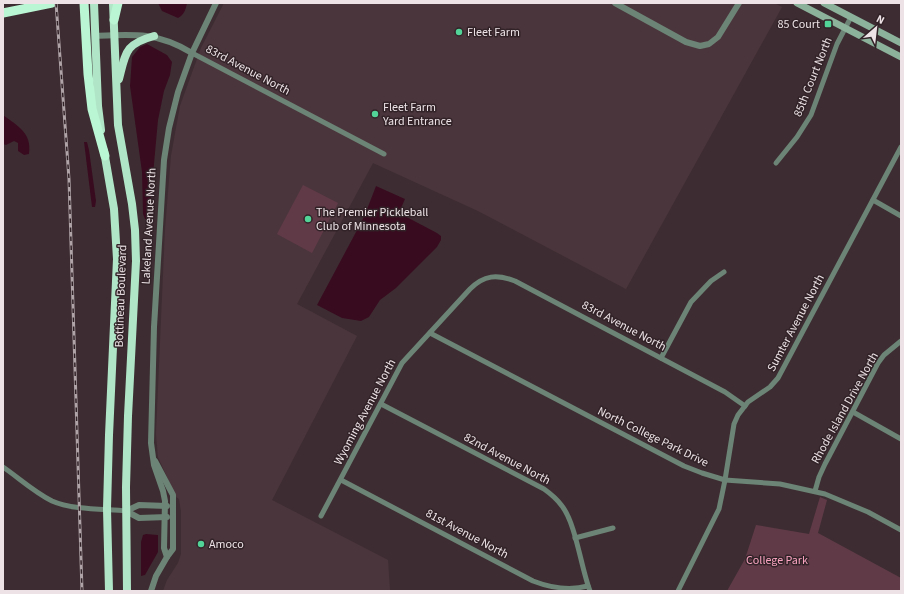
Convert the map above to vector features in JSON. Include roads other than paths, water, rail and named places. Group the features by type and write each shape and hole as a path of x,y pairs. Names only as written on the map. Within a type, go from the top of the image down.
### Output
{"highway":[{"path":"3,13 52,3"},
{"path":"84,3 88,74 92,109 105,156"},
{"name":"Bottineau Boulevard","path":"94,3 98,106 114,209 117,260 109,428 109,591"},
{"name":"Bottineau Boulevard","path":"113,3 113,35 118,125 135,230 136,261 128,416 126,511 127,591"},
{"path":"114,20 118,3"},
{"path":"116,88 129,47 141,40 154,36"}],"main road":[{"path":"798,3 901,56"},
{"path":"824,3 901,43"}],"street":[{"name":"Lakeland Avenue North","path":"151,591 156,576 166,557 173,549 171,490 154,458 151,446 158,248 164,160 172,112 178,92 192,53 216,3"},
{"path":"615,3 686,42 700,46 709,44 718,37 739,3"},
{"name":"85th Court North","path":"776,163 797,137 811,115 837,44 851,17"},
{"name":"83rd Avenue North","path":"95,36 139,34 154,36 180,46 384,154"},
{"name":"Sumter Avenue North","path":"678,591 717,515 722,497 734,424 738,415 752,399 770,387 778,378 901,147"},
{"path":"873,200 901,216"},
{"path":"661,358 691,302 711,281 724,272"},
{"name":"83rd Avenue North","path":"489,277 498,276 515,282 725,392 745,406"},
{"name":"Wyoming Avenue North","path":"321,516 402,363 475,284 489,277"},
{"name":"North College Park Drive","path":"430,333 684,466 725,480 780,484 815,491 846,502 901,530"},
{"name":"Rhode Island Drive North","path":"815,491 825,464 884,355 901,341"},
{"name":"82nd Avenue North","path":"381,404 549,493 563,506 567,514 589,589"},
{"path":"853,412 901,438"},
{"name":"Lakeland Avenue North","path":"154,458 154,464 163,491 165,506 164,548 166,557"},
{"path":"3,466 53,501 78,507 126,511 139,518 173,517"},
{"name":"81st Avenue North","path":"341,480 533,580 554,588 589,589"},
{"path":"126,511 138,505 172,507"},
{"path":"575,538 613,528"}],"railway":[{"path":"56,3 69,179 82,591"}],"place":[{"name":"85 Court","path":"828,24"},
{"name":"Fleet Farm","path":"459,32"},
{"name":"Fleet Farm Yard Entrance","path":"375,114"},
{"name":"The Premier Pickleball Club of Minnesota","path":"308,219"},
{"name":"Amoco","path":"201,544"}],"park label":[{"name":"College Park","path":"777,560"}]}
